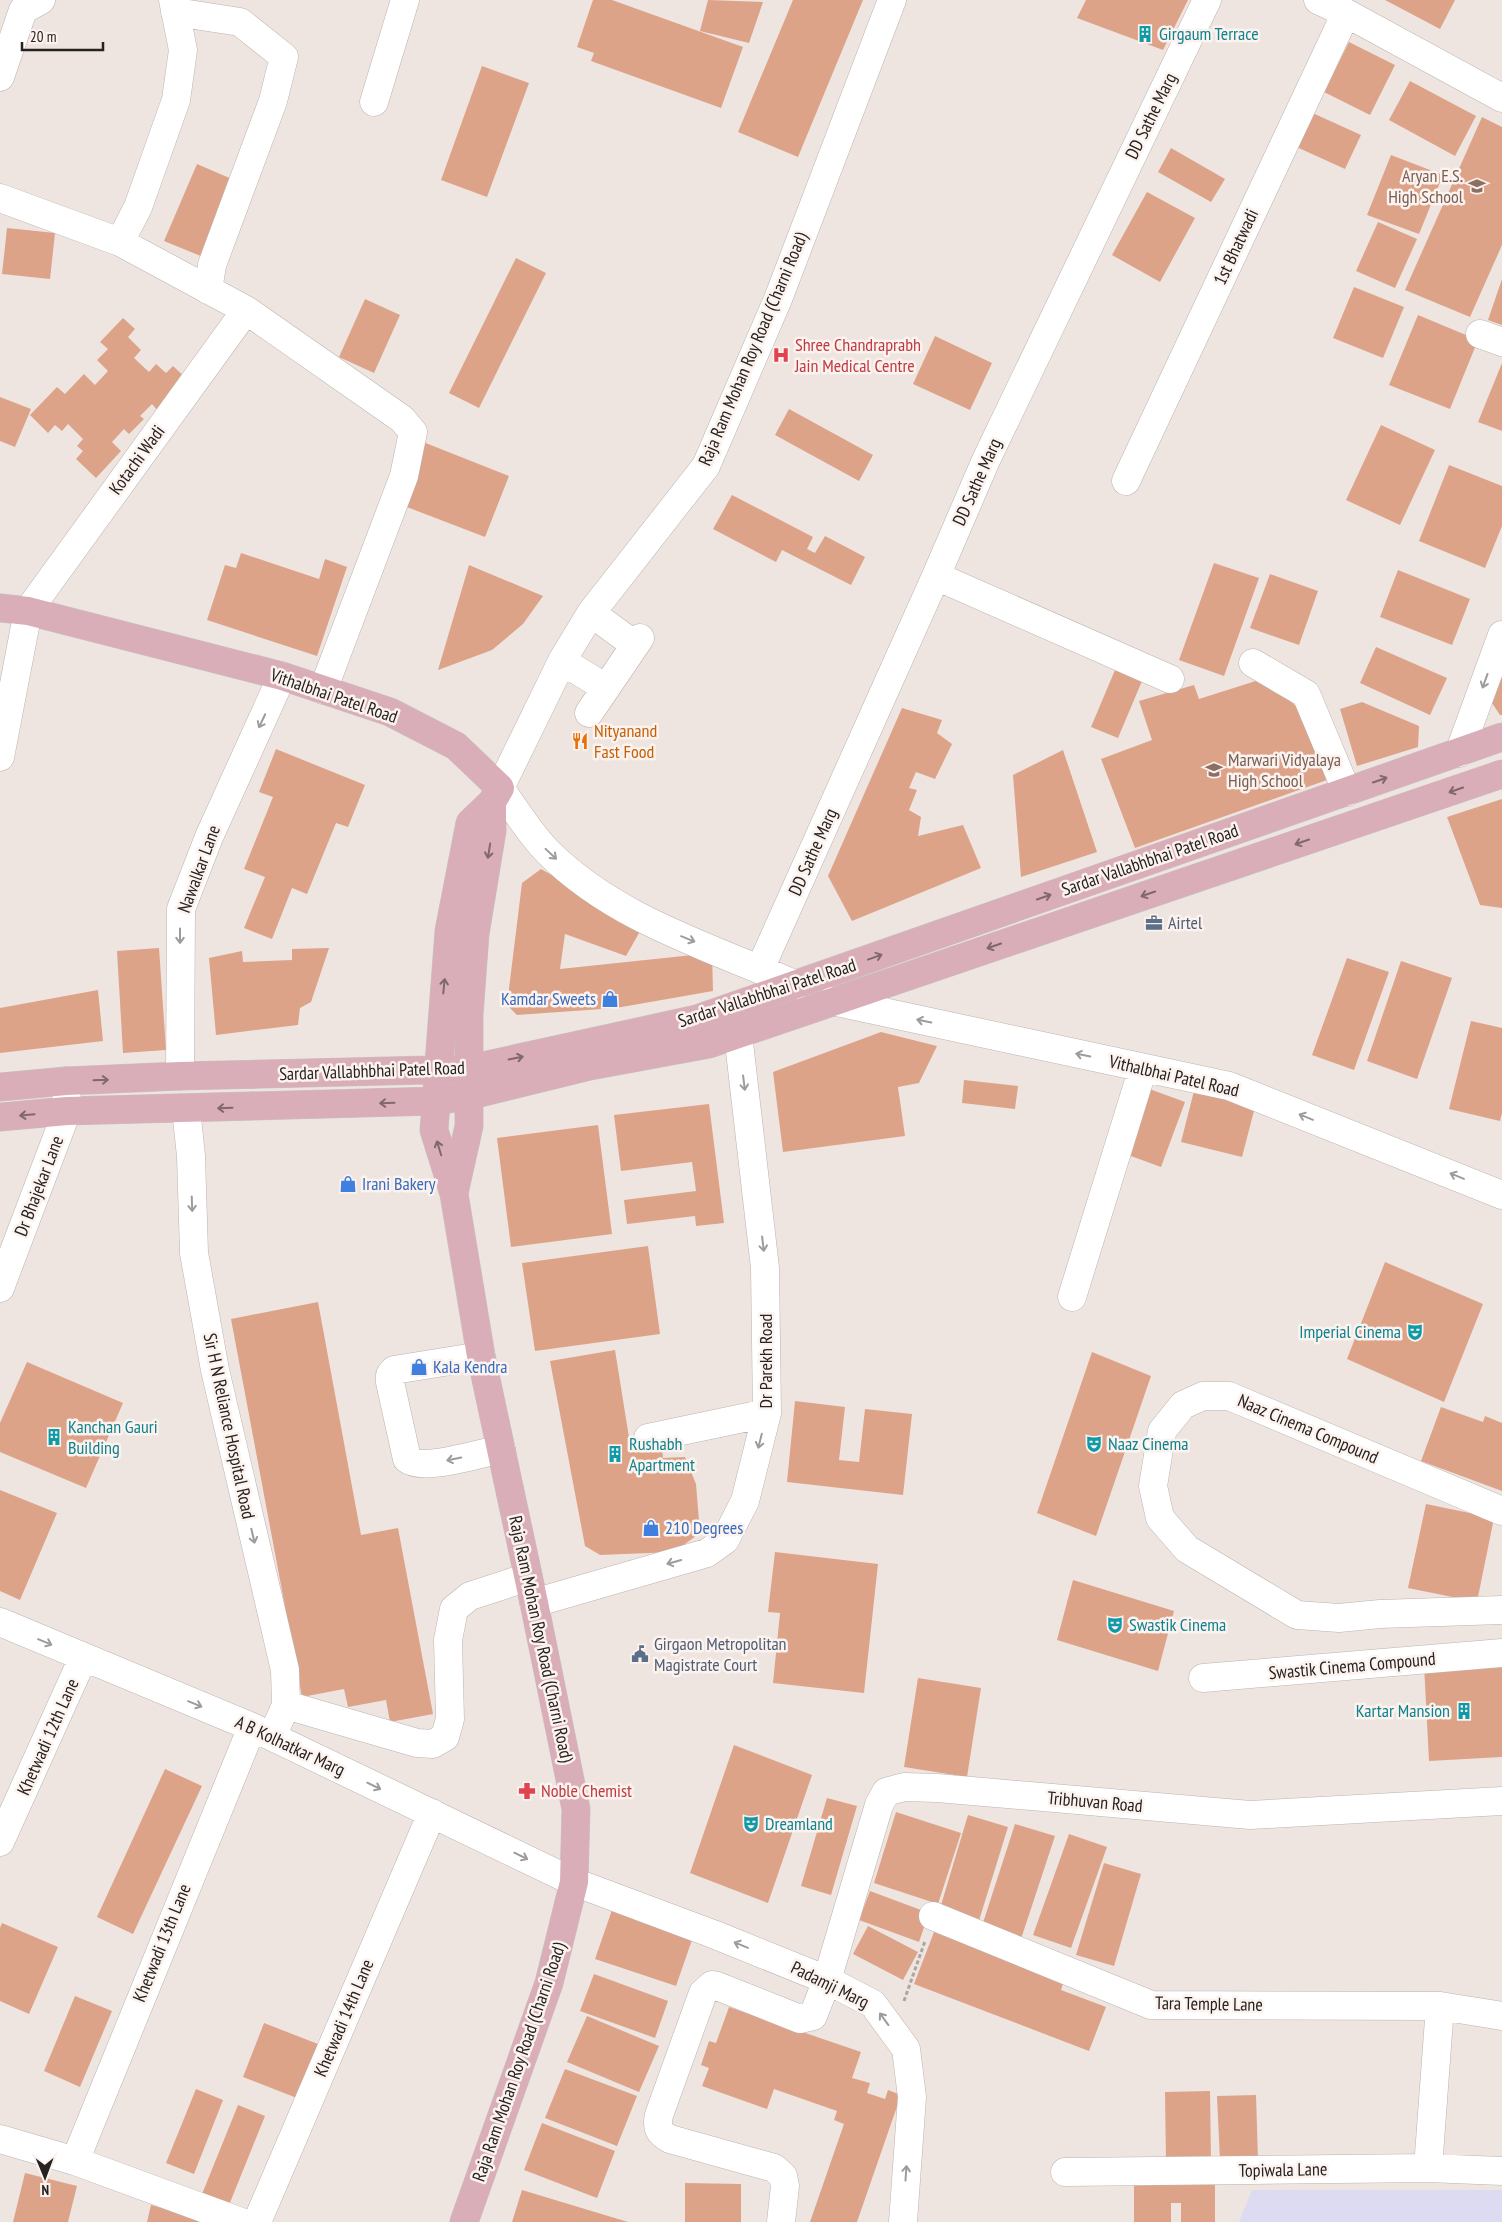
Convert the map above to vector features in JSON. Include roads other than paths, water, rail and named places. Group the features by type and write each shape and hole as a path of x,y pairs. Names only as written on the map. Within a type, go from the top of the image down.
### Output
{"main road":[{"name":"Vithalbhai Patel Road","path":"0,608 28,611 282,676 390,712 456,746 496,795"},
{"name":"Sardar Vallabhbhai Patel Road","path":"0,1087 66,1081 180,1076 469,1068 697,1019 1502,737"},
{"name":"Sardar Vallabhbhai Patel Road","path":"0,1117 68,1111 436,1101 468,1096 590,1066 709,1044 1502,774"},
{"name":"Raja Ram Mohan Roy Road (Charni Road)","path":"464,2222 550,1983 574,1882 576,1809 481,1356 454,1194 434,1130 438,1070 462,933 492,831 496,795"},
{"name":"Raja Ram Mohan Roy Road (Charni Road)","path":"454,1194 469,1126 469,1015 462,933"}],"street":[{"path":"0,77 23,10 42,0"},
{"path":"374,102 405,0"},
{"name":"Raja Ram Mohan Roy Road (Charni Road)","path":"496,795 562,661 591,613 706,466 778,299 892,0"},
{"name":"DD Sathe Marg","path":"760,969 986,460 1207,0"},
{"path":"1318,0 1346,13 1502,98"},
{"path":"120,242 138,207 176,100 183,50 174,6 240,22 284,57 273,101 212,265 208,290"},
{"name":"1st Bhatwadi","path":"1126,481 1346,13"},
{"path":"0,198 120,242 246,310 402,420 413,432 404,476 323,690"},
{"name":"Kotachi Wadi","path":"28,611 246,310"},
{"path":"936,576 1170,679"},
{"path":"0,757 28,611"},
{"path":"588,713 638,642 591,613"},
{"path":"1459,752 1502,635"},
{"path":"562,661 606,688"},
{"path":"1253,663 1306,694 1347,792"},
{"name":"Nawalkar Lane","path":"180,1076 180,909 209,837 282,676"},
{"name":"Vithalbhai Patel Road","path":"496,795 548,852 590,887 651,924 796,985"},
{"name":"Vithalbhai Patel Road","path":"832,1001 1229,1086 1502,1195"},
{"name":"Dr Parekh Road","path":"534,1603 707,1553 725,1540 745,1501 767,1413 766,1268 738,1034"},
{"path":"1072,1297 1143,1068"},
{"name":"Dr Bhajekar Lane","path":"0,1288 68,1111 66,1081"},
{"name":"Sir H N Reliance Hospital Road","path":"186,1109 191,1156 194,1253 214,1370 285,1670 286,1704 262,1732"},
{"path":"481,1356 394,1370 390,1375 392,1391 407,1459 412,1463 427,1465 501,1449"},
{"name":"Naaz Cinema Compound","path":"1502,1510 1229,1396 1203,1396 1183,1405 1162,1431 1153,1486 1160,1518 1187,1549 1298,1615 1339,1618 1380,1614 1502,1610"},
{"path":"648,1438 767,1413"},
{"path":"286,1704 417,1742 433,1744 445,1737 450,1719 448,1640 454,1610 470,1596 528,1577"},
{"name":"A B Kolhatkar Marg","path":"0,1622 262,1732 574,1882"},
{"name":"Swastik Cinema Compound","path":"1203,1678 1502,1653"},
{"name":"Khetwadi 12th Lane","path":"0,1842 83,1658"},
{"name":"Khetwadi 13th Lane","path":"75,2161 262,1732"},
{"name":"Tribhuvan Road","path":"781,2222 785,2186 783,2176 774,2168 670,2139 660,2134 657,2125 706,1988 712,1985 717,1986 800,2019 807,2019 813,2016 827,1980 879,1805 886,1792 904,1787 1250,1815 1502,1801"},
{"name":"Khetwadi 14th Lane","path":"257,2222 432,1813"},
{"name":"Padamji Marg","path":"574,1882 713,1934 827,1980 873,2004 906,2049 912,2097 903,2222"},
{"name":"Tara Temple Lane","path":"933,1916 1151,2005 1440,2006 1502,2016"},
{"path":"1428,2168 1440,2006"},
{"path":"0,2139 75,2161 241,2222"},
{"name":"Topiwala Lane","path":"1065,2172 1428,2168 1502,2171"}],"place":[{"name":"Girgaum Terrace","path":"1145,34"},
{"name":"Aryan E.S. High School","path":"1477,186"},
{"name":"Shree Chandraprabh Jain Medical Centre","path":"781,355"},
{"name":"Nityanand Fast Food","path":"580,741"},
{"name":"Marwari Vidyalaya High School","path":"1214,770"},
{"name":"Airtel","path":"1154,923"},
{"name":"Kamdar Sweets","path":"610,999"},
{"name":"Irani Bakery","path":"348,1184"},
{"name":"Imperial Cinema","path":"1415,1332"},
{"name":"Kala Kendra","path":"419,1367"},
{"name":"Kanchan Gauri Building","path":"54,1437"},
{"name":"Naaz Cinema","path":"1094,1444"},
{"name":"Rushabh Apartment","path":"615,1454"},
{"name":"210 Degrees","path":"651,1528"},
{"name":"Swastik Cinema","path":"1115,1625"},
{"name":"Girgaon Metropolitan Magistrate Court","path":"640,1654"},
{"name":"Kartar Mansion","path":"1464,1711"},
{"name":"Noble Chemist","path":"527,1791"},
{"name":"Dreamland","path":"751,1824"}]}
